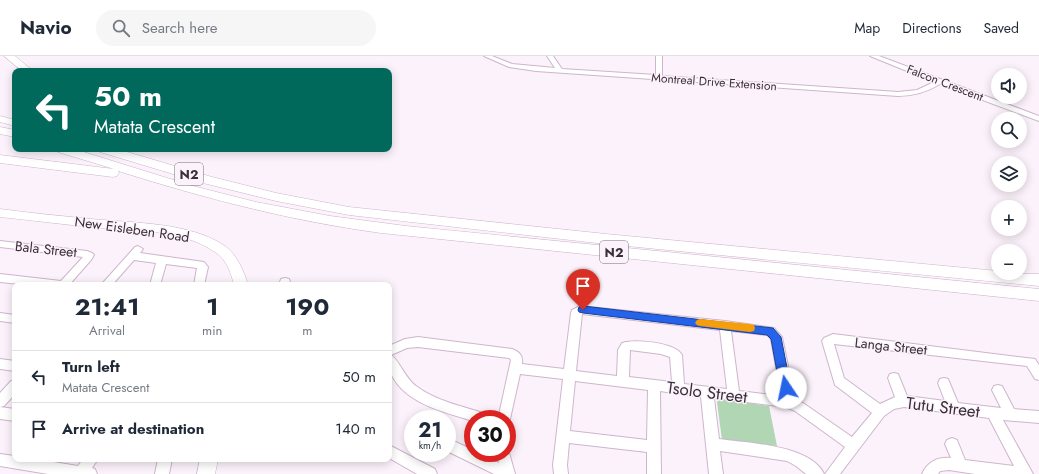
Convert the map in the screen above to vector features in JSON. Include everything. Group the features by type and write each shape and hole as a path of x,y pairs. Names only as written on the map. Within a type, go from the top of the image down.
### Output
{"highway":[{"path":"0,56 12,58 24,68"},
{"path":"0,118 12,122"},
{"path":"0,130 12,133"},
{"name":"N2","path":"72,152 192,189 277,211 380,229 1039,295"},
{"name":"N2","path":"114,152 208,180 276,197 349,211 1039,280"},
{"path":"145,152 184,166 266,189 272,192 276,197"},
{"path":"0,159 105,171 192,189"}],"main road":[{"name":"New Eisleben Road","path":"0,213 135,227 191,236 214,246 226,255 234,265 240,282"},
{"path":"206,474 209,462"}],"street":[{"name":"Montreal Drive Extension","path":"487,56 502,63 522,68 905,95 927,89 940,81"},
{"path":"550,56 560,71"},
{"path":"659,56 659,78"},
{"name":"Falcon Crescent","path":"873,56 1039,119"},
{"name":"Bala Street","path":"0,244 81,252 89,255 88,258 65,282"},
{"path":"109,282 136,252 162,259 196,263 203,267 200,282"},
{"path":"156,282 162,259"},
{"path":"0,278 35,282"},
{"path":"561,474 563,436 576,313 580,310 767,330 774,334 788,403"},
{"path":"0,317 12,319"},
{"path":"725,325 734,396"},
{"name":"Langa Street","path":"880,412 839,381 828,341 833,339 1035,362 1039,375"},
{"path":"392,350 411,342 465,347 512,354 517,358 506,410"},
{"path":"623,381 624,350 626,346 630,345 674,352 676,355 678,388"},
{"path":"0,364 12,366"},
{"path":"392,364 403,382 435,403 464,414"},
{"name":"Tsolo Street","path":"515,368 788,403 799,407 854,446"},
{"path":"894,378 903,402"},
{"path":"944,383 954,408"},
{"path":"654,386 654,474"},
{"path":"0,402 12,388"},
{"path":"998,390 1010,414"},
{"path":"707,392 716,474"},
{"name":"Tutu Street","path":"832,474 880,412 891,404 903,402 1039,417"},
{"path":"0,413 12,415"},
{"path":"994,413 1025,474"},
{"path":"563,436 653,447"},
{"path":"713,444 789,455 801,461 817,474"},
{"path":"952,444 961,465"},
{"path":"456,449 490,466 508,473"},
{"path":"392,453 430,474"},
{"path":"0,460 84,474 90,462"},
{"path":"162,474 164,462"},
{"path":"506,462 508,473"},
{"path":"929,474 937,465 961,465 1025,474"}],"green space":[{"path":"720,399 769,406 777,446 722,440 717,402"}],"slow traffic":[{"path":"700,323 750,328"}],"route":[{"path":"583,310 770,331 776,337 786,388"}]}
